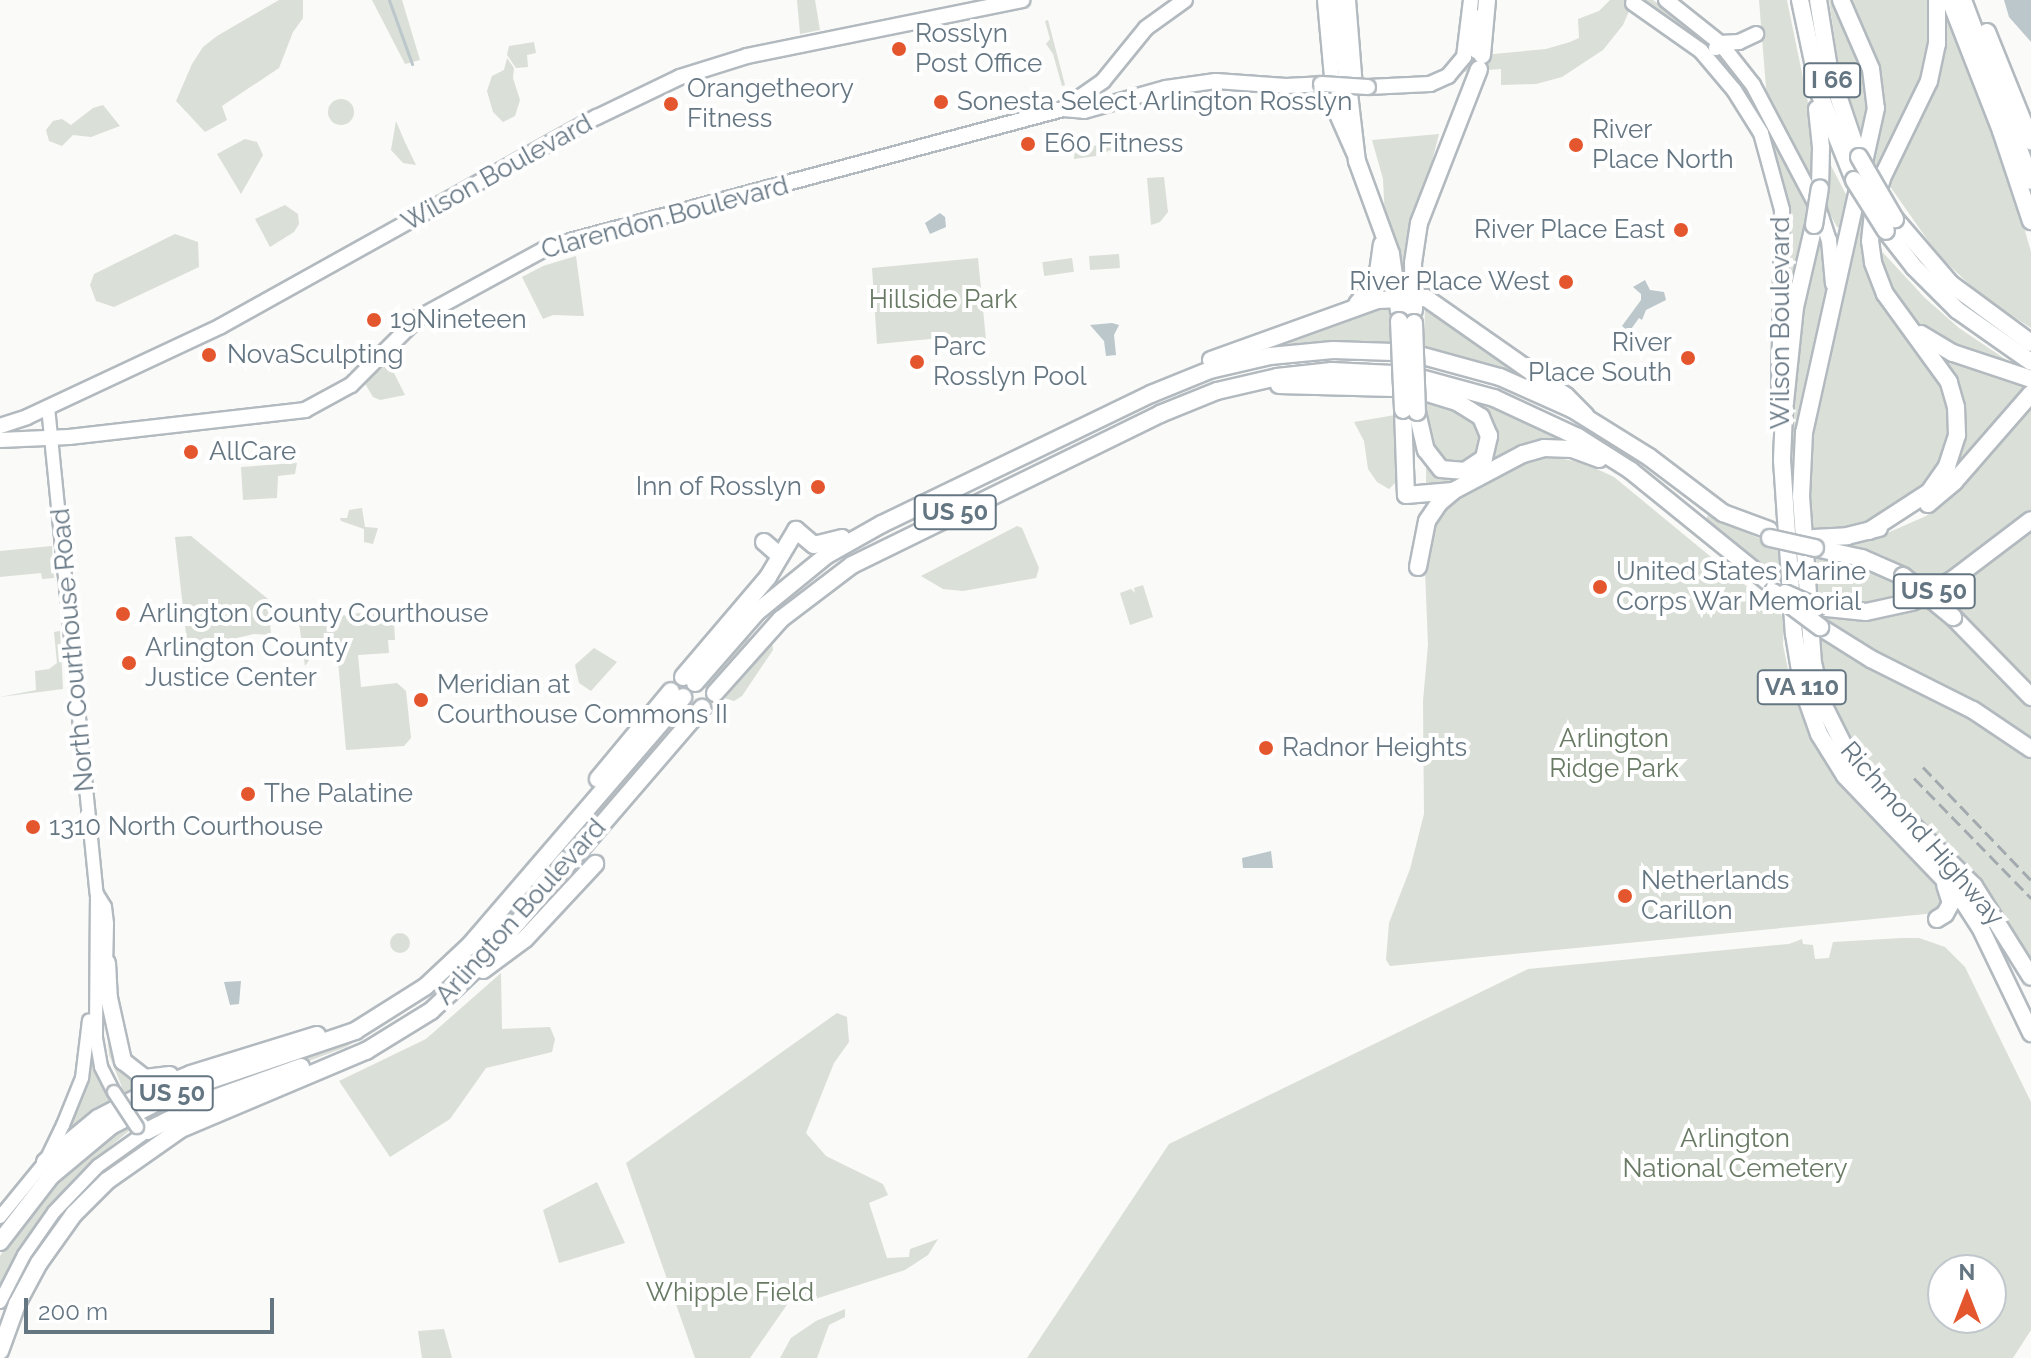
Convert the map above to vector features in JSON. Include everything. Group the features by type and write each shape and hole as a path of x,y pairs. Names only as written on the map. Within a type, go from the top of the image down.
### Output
{"highway":[{"path":"1338,0 1357,161 1406,301"},
{"path":"1453,491 1412,495 1406,301 1426,200 1479,60 1476,11 1487,0"},
{"path":"1476,11 1496,0"},
{"name":"I 66","path":"1800,0 1805,33 1825,109 1854,180 1935,289 2000,333 2031,362"},
{"name":"I 66","path":"1818,0 1829,69 1859,157 1890,225"},
{"name":"Richmond Highway","path":"1841,0 1871,69 1876,108 1873,137 1810,399 1802,464 1810,640 1818,683 1837,735 1858,768 1956,866 1993,912 2031,977"},
{"path":"1869,531 1929,492 1947,466 1957,435 1956,407 1949,382 1902,317 1876,272 1871,251 1871,219 1882,178 1929,81 1937,44 1937,0"},
{"path":"1950,0 2001,131 2031,221"},
{"path":"1963,0 2031,181"},
{"path":"1972,0 2031,141"},
{"name":"Richmond Highway","path":"1805,33 1821,148 1820,188 1791,329 1784,391 1782,460 1795,649 1807,703 1828,750 1845,776 1959,895 1986,941 2031,1033"},
{"path":"1418,231 1422,284 1475,331"},
{"path":"1349,310 1367,294 1377,279 1382,256 1382,232"},
{"path":"1151,394 1200,364 1380,299 1433,300 1566,396 1586,416"},
{"path":"1902,317 1943,348 2024,377"},
{"name":"I 66","path":"2000,333 2031,343"},
{"name":"US 50","path":"780,556 768,577 689,680 791,582 845,544 1151,394 1210,370 1270,356 1333,350 1393,352"},
{"path":"1423,356 1500,377 1586,416 1649,457 1723,513 1769,534 1815,543 1862,558 1903,576 1953,617 2031,697"},
{"name":"US 50","path":"715,693 781,619 852,565 1160,414 1233,386 1393,381"},
{"name":"US 50","path":"1410,411 1424,446 1436,465 1460,472 1471,469 1484,458 1489,436 1481,417 1424,385 1480,393 1538,416 1591,445 1643,480 1773,589 1817,607 1866,612 1912,602 1952,580 2031,520"},
{"path":"1815,543 1869,531 1910,515 1943,493 2031,394"},
{"path":"1418,567 1427,521 1439,503 1453,491 1523,454 1548,448 1587,453 1643,480"},
{"path":"764,542 780,556 796,530 808,542 822,545 903,514"},
{"path":"1773,589 1820,627 1871,659 1973,710 2031,749"},
{"name":"Arlington Boulevard","path":"0,1242 51,1176 111,1126 181,1090 334,1040 387,1014 449,967 521,886 553,835 677,694"},
{"name":"Arlington Boulevard","path":"0,1351 17,1304 39,1263 74,1214 118,1171 155,1144 195,1122 352,1057 419,1020 465,981 702,708"},
{"path":"465,981 525,939 595,864"},
{"path":"1934,867 1951,900 1947,912 1937,919"},
{"path":"102,959 118,1048 132,1072 153,1079 222,1064"},
{"path":"45,1162 98,1118 163,1085 387,1014"},
{"path":"142,1129 206,1101 393,1036"}],"main road":[{"name":"Wilson Boulevard","path":"0,426 48,407 221,326 597,117 680,77 747,56 1022,0"},
{"name":"Clarendon Boulevard","path":"0,440 301,412 351,385 418,318 548,247 1063,109 1103,81 1146,28 1185,0"},
{"path":"1325,0 1335,110 1357,161"},
{"path":"1348,0 1355,131"},
{"name":"Wilson Boulevard","path":"1666,0 1720,43 1754,88 1805,180 1824,224 1833,269 1831,308"},
{"name":"Wilson Boulevard","path":"1633,3 1690,41 1707,57 1740,99 1761,133 1782,210 1779,413 1782,460"},
{"path":"1063,109 1084,111 1166,88 1231,80 1286,86 1328,83 1368,87 1423,85 1448,76 1464,57 1476,11"},
{"path":"1707,57 1720,43 1739,42 1756,34"},
{"name":"North Courthouse Road","path":"48,407 97,894 105,907 98,1053 116,1090 142,1129"},
{"path":"0,1217 45,1162 82,1078 102,959"},
{"path":"0,1302 31,1244 64,1201 142,1129"}],"green space":[{"path":"279,0 303,0 303,18 293,32 279,68 222,106 227,120 205,132 176,101 192,64 203,47 217,36"},
{"path":"372,0 402,0 420,60 405,64"},
{"path":"797,0 815,0 820,30 800,34"},
{"path":"1610,0 1634,0 1623,25 1603,50 1562,77 1536,84 1501,85 1501,69 1462,72 1461,57 1546,49 1579,38 1578,19 1599,11"},
{"path":"1646,0 1653,0 1700,33 1703,43 1643,4"},
{"path":"1759,0 1787,0 1813,127 1815,182 1767,100"},
{"path":"1829,0 1835,0 1870,92 1866,144 1839,68"},
{"path":"1849,0 1932,0 1931,63 1879,171 1874,161 1883,103"},
{"path":"1941,6 1947,11 2007,166 2031,252 2031,328 1983,297 1938,255 1887,182 1934,90 1941,58"},
{"path":"1048,20 1065,85 1062,86 1053,54 1046,44 1050,39 1045,21"},
{"path":"534,42 536,53 527,55 528,67 516,68 507,55 509,46"},
{"path":"507,58 514,68 513,78 520,100 515,116 503,122 493,112 487,91 492,76 504,70"},
{"path":"341,99 350,103 354,112 350,121 341,125 332,121 328,112 332,103"},
{"path":"103,105 120,126 91,137 73,135 62,146 49,141 46,130 53,121 62,119 71,125 93,108"},
{"path":"396,121 416,165 403,163 391,150"},
{"path":"1439,134 1427,181 1410,296 1404,296 1385,219 1383,179 1372,140"},
{"path":"245,139 257,142 263,155 241,194 217,154"},
{"path":"1771,139 1810,201 1792,292 1789,212"},
{"path":"1124,141 1124,145 1096,156 1074,159 1075,144 1081,143 1083,148 1098,145 1099,148"},
{"path":"1826,156 1851,204 1842,230 1837,227 1825,205"},
{"path":"1164,177 1168,212 1160,222 1151,225 1147,178"},
{"path":"285,205 298,214 299,224 294,232 270,247 255,219"},
{"path":"1859,213 1865,222 1877,293 1893,321 1932,366 1946,392 1950,436 1946,454 1929,485 1895,511 1844,528 1811,532 1810,443"},
{"path":"1821,233 1827,294 1794,493 1791,395 1806,286"},
{"path":"175,234 198,242 199,267 114,307 96,301 90,285 94,274"},
{"path":"1875,244 1925,298 1959,328 2014,365 2016,371 1971,357 1918,328 1888,289"},
{"path":"1119,254 1120,268 1090,270 1089,256"},
{"path":"576,256 584,316 553,315 543,319 522,277 543,266"},
{"name":"Hillside Park","path":"978,258 986,340 941,338 877,344 872,268"},
{"path":"1072,258 1074,272 1044,276 1042,262"},
{"path":"1425,302 1541,386 1490,366 1424,349"},
{"path":"1389,305 1390,344 1361,343 1258,351 1377,306"},
{"path":"1931,347 2031,385 1951,480 1960,446"},
{"path":"389,363 405,395 380,400 373,397 364,382"},
{"path":"1454,395 1474,398 1533,421 1577,446 1557,444 1449,488 1426,490 1426,463 1442,474 1462,476 1496,438"},
{"path":"1426,396 1478,420 1484,444 1469,464 1444,461 1433,450 1426,426"},
{"path":"2031,403 2031,514 1994,537 1935,585 1882,555 1834,544 1876,538 1926,516 1966,481"},
{"path":"1395,415 1396,482 1389,489 1377,482 1368,469 1364,441 1354,422"},
{"name":"Arlington Ridge Park","path":"1548,456 1584,463 1614,477 1784,617 1783,645 1790,679 1814,746 1848,794 1942,892 1945,902 1936,913 1390,966 1386,960 1389,923 1410,869 1424,814 1423,701 1428,645 1425,570 1433,525 1456,497 1532,458"},
{"path":"297,463 295,474 278,476 277,498 243,500 241,467"},
{"path":"362,508 365,527 378,528 373,544 364,542 364,529 340,518 347,518 349,510"},
{"path":"1708,515 1778,547 1780,583 1704,522"},
{"path":"2031,525 2031,981 1993,912 1870,783 1818,683 1817,607 1889,609"},
{"path":"1017,526 1022,528 1039,568 1036,578 963,591 943,589 921,576"},
{"path":"191,536 268,599 271,635 254,634 211,644 211,649 188,652 175,537"},
{"path":"52,546 54,578 42,579 41,573 0,577 0,551"},
{"path":"1813,552 1844,558 1897,580 1918,595 1869,606 1816,599"},
{"path":"1143,585 1153,617 1130,625 1120,593 1131,589 1135,593 1134,588"},
{"path":"373,611 386,612 386,621 394,620 395,640 388,640 389,653 358,655 361,687 397,683 406,691 411,738 404,746 346,750 338,661 332,657 310,659 305,666 298,616 306,621"},
{"path":"60,631 63,689 0,697 36,690 35,671 49,669 57,663 54,632"},
{"path":"746,635 751,641 709,690 701,686"},
{"path":"772,642 773,650 742,696 734,701 724,698"},
{"path":"594,648 617,662 591,691 579,683 575,665"},
{"path":"400,933 407,936 410,943 407,950 400,953 393,950 390,943 393,936"},
{"name":"Arlington National Cemetery","path":"1919,938 1945,947 1965,967 2031,1102 2031,1330 2013,1358 1027,1358 1169,1144 1528,969 1789,944 1802,939 1803,944 1813,945 1815,959 1829,958 1833,942"},
{"path":"501,973 502,1029 550,1027 555,1039 552,1052 486,1068 450,1119 390,1157 339,1081 426,1039"},
{"path":"105,1004 115,1053 152,1084 63,1137 90,1062 94,1062 111,1094 122,1087 109,1055"},
{"name":"Whipple Field","path":"837,1013 847,1017 849,1042 834,1063 806,1133 826,1156 883,1184 888,1195 869,1203 887,1258 909,1257 910,1249 938,1239 928,1255 905,1270 812,1300 793,1296 750,1358 695,1358 626,1163"},
{"path":"370,1032 346,1047 166,1115 144,1121 142,1117 194,1094 327,1051"},
{"path":"127,1125 129,1131 85,1167 49,1210 0,1286 0,1256 11,1238 70,1168"},
{"path":"597,1182 625,1243 559,1263 543,1210"},
{"path":"845,1309 845,1317 829,1325 817,1358 780,1358 791,1338 816,1321"},
{"path":"444,1329 452,1358 422,1358 418,1331"}],"shaded area":[{"path":"2004,0 2031,0 2031,42 2009,17"},
{"path":"940,213 945,217 946,227 930,234 925,223"},
{"path":"1645,280 1650,290 1664,292 1666,300 1646,310 1642,320 1639,318 1629,332 1622,326 1641,300 1641,294 1633,287"},
{"path":"1090,325 1119,325 1114,335 1116,355 1106,356 1104,341"},
{"path":"1271,851 1273,868 1243,868 1242,858"},
{"path":"241,981 239,1004 230,1005 224,982"}],"waterway":[{"path":"389,0 412,64"}],"railway":[{"path":"1923,767 2031,880"},
{"path":"1914,778 2031,898"}],"place":[{"name":"Rosslyn Post Office","path":"899,49"},
{"name":"Sonesta Select Arlington Rosslyn","path":"941,102"},
{"name":"Orangetheory Fitness","path":"671,104"},
{"name":"E60 Fitness","path":"1028,144"},
{"name":"River Place North","path":"1576,145"},
{"name":"River Place East","path":"1681,230"},
{"name":"River Place West","path":"1566,282"},
{"name":"19Nineteen","path":"374,320"},
{"name":"NovaSculpting","path":"209,355"},
{"name":"River Place South","path":"1688,358"},
{"name":"Parc Rosslyn Pool","path":"917,362"},
{"name":"AllCare","path":"191,452"},
{"name":"Inn of Rosslyn","path":"818,487"},
{"name":"United States Marine Corps War Memorial","path":"1600,587"},
{"name":"Arlington County Courthouse","path":"123,614"},
{"name":"Arlington County Justice Center","path":"129,663"},
{"name":"Meridian at Courthouse Commons II","path":"421,700"},
{"name":"Radnor Heights","path":"1266,748"},
{"name":"The Palatine","path":"248,794"},
{"name":"1310 North Courthouse","path":"33,827"},
{"name":"Netherlands Carillon","path":"1625,896"}]}
